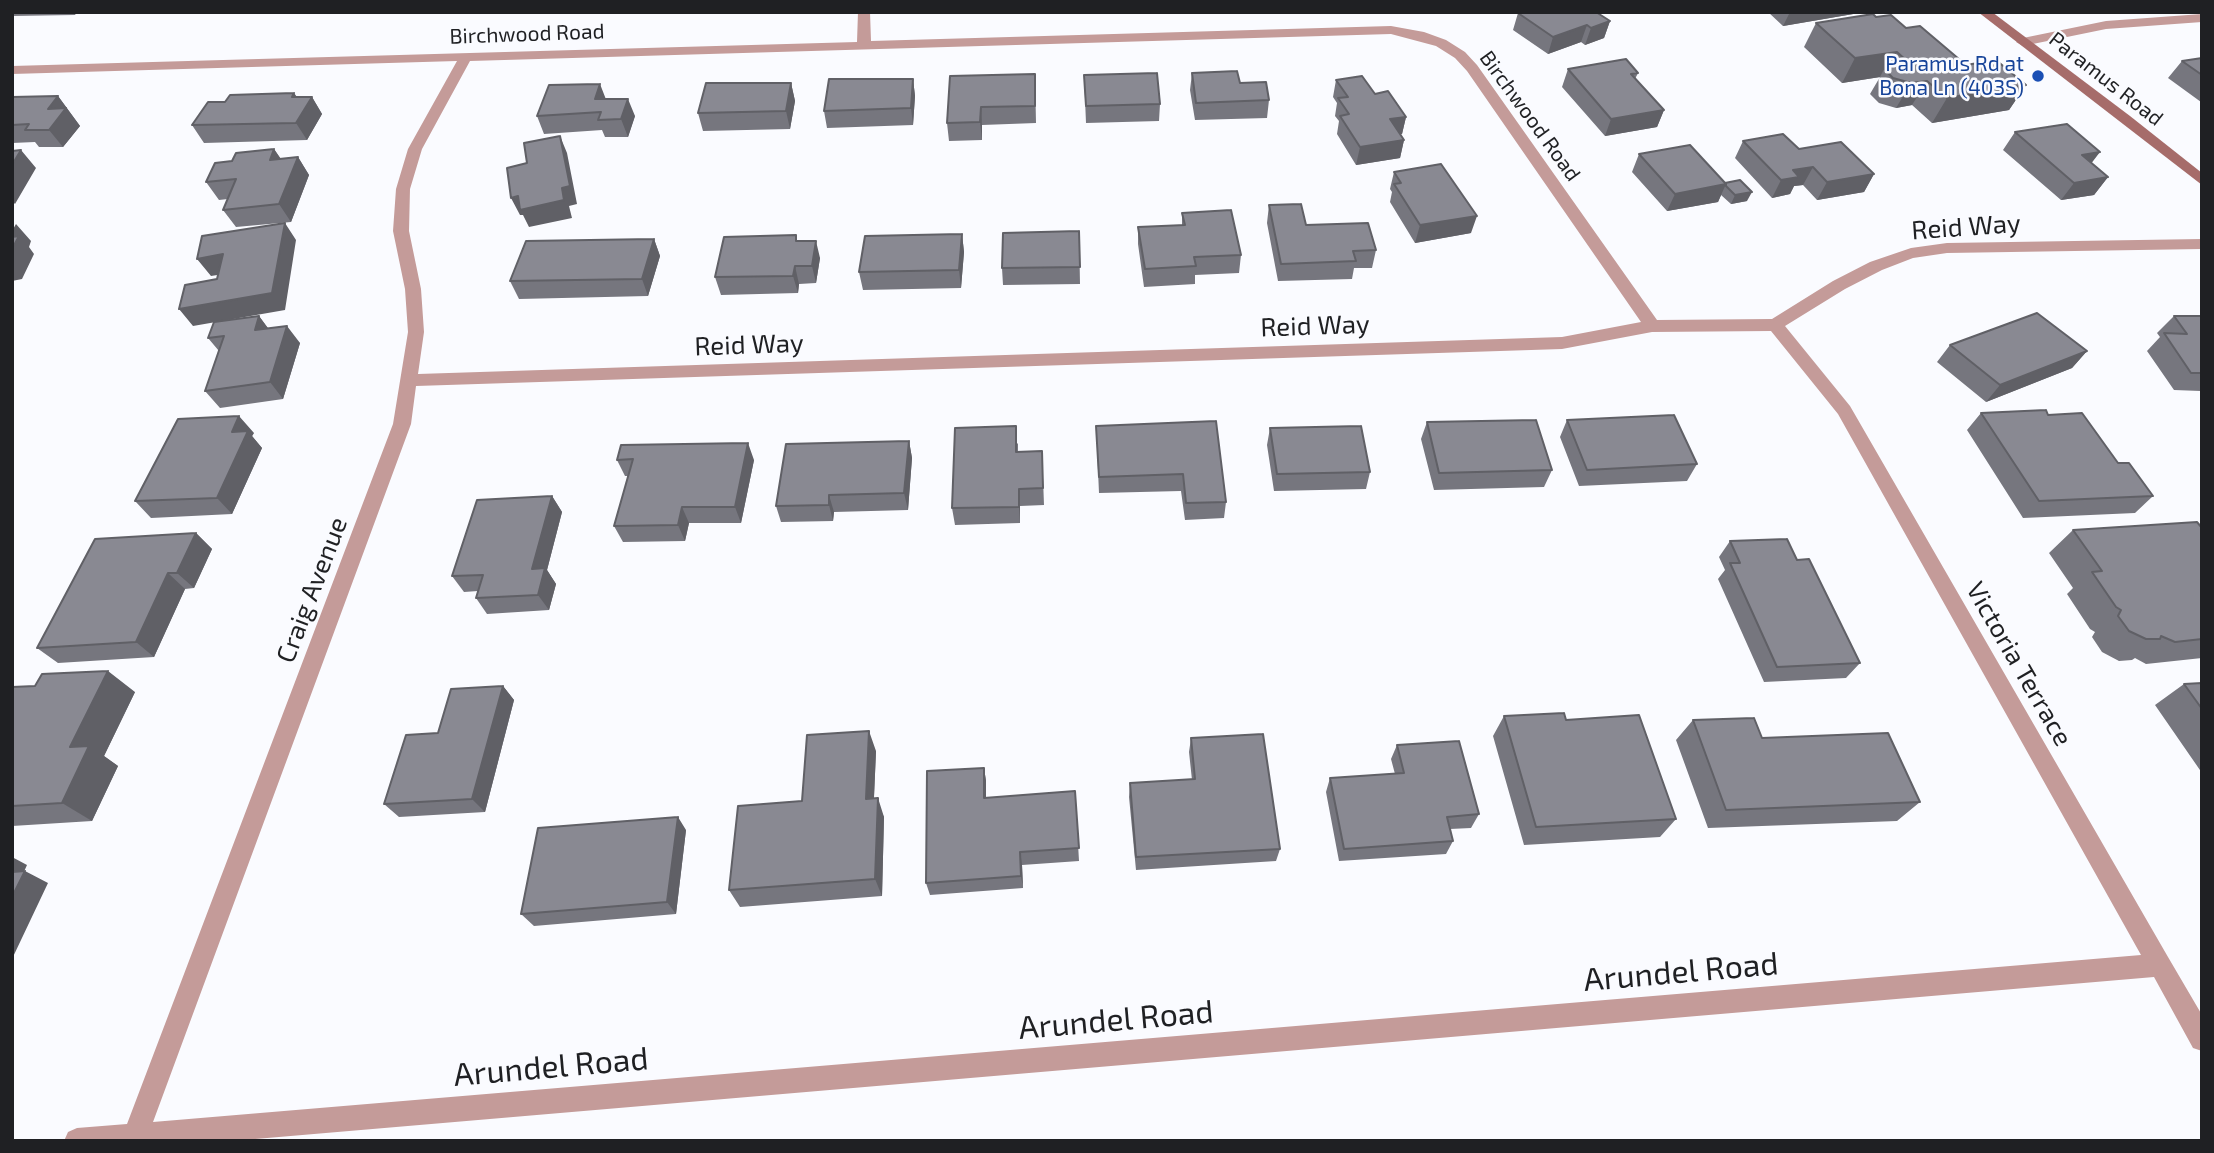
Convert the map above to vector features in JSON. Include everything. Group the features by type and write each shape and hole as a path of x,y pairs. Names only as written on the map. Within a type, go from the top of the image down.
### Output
{"main road":[{"name":"Paramus Road","path":"1984,12 2202,181"}],"street":[{"path":"864,12 864,45"},
{"path":"2024,42 2106,25 2202,18"},
{"name":"Birchwood Road","path":"12,69 1391,30 1419,35 1441,43 1460,55 1472,68 1652,326"},
{"name":"Craig Avenue","path":"135,1136 397,437 411,380 416,332 414,289 401,231 403,189 415,149 466,56"},
{"name":"Reid Way","path":"411,380 1562,343 1652,326 1775,325 1851,279 1911,253 1947,248 2202,244"},
{"name":"Victoria Terrace","path":"1775,325 1844,410 2202,1040"},
{"name":"Arundel Road","path":"77,1141 2160,965"}],"building":[{"path":"1596,12 1610,21 1591,28 1587,25 1553,37 1518,13"},
{"path":"1873,14 1876,17 1891,15 1906,28 1920,26 1966,65 1996,60 2026,85 1947,98 1927,81 1911,83 1893,78 1884,69 1893,63 1907,61 1897,52 1855,58 1816,23"},
{"path":"2202,58 2202,75 2182,61"},
{"path":"1626,59 1638,73 1631,74 1664,110 1611,119 1568,69"},
{"path":"1237,71 1240,83 1266,82 1269,100 1196,103 1192,73"},
{"path":"1157,73 1160,104 1086,106 1084,75"},
{"path":"1035,74 1035,106 981,107 980,122 947,123 950,76"},
{"path":"1362,76 1375,94 1388,91 1406,117 1390,119 1404,140 1360,147 1340,116 1349,114 1338,98 1348,97 1336,80"},
{"path":"829,79 913,79 911,108 824,111"},
{"path":"706,83 791,83 786,111 698,113"},
{"path":"600,84 595,99 628,99 621,119 598,120 601,112 537,116 549,85"},
{"path":"294,93 292,97 312,97 296,123 192,125 208,102 225,102 230,95"},
{"path":"58,96 48,109 66,108 49,130 25,130 29,124 12,125 12,97"},
{"path":"2067,124 2100,152 2082,155 2108,177 2074,183 2015,132"},
{"path":"1783,134 1799,149 1841,142 1874,174 1827,182 1813,167 1793,170 1799,177 1781,180 1743,141"},
{"path":"560,136 570,186 562,188 564,200 520,210 518,196 511,198 507,168 527,163 524,143"},
{"path":"1690,145 1726,184 1675,194 1639,154"},
{"path":"274,149 270,160 298,157 279,204 223,210 236,179 206,182 215,163 232,161 236,153"},
{"path":"21,150 12,165 12,151"},
{"path":"1441,164 1477,216 1420,225 1394,184 1401,183 1394,172"},
{"path":"1740,180 1752,192 1735,195 1725,183"},
{"path":"1301,204 1306,225 1368,223 1376,250 1353,251 1356,261 1281,264 1269,205"},
{"path":"1231,210 1241,255 1194,257 1196,266 1145,269 1138,227 1185,225 1182,213"},
{"path":"285,223 272,293 179,309 185,285 217,279 223,254 197,259 202,236"},
{"path":"1079,231 1080,267 1002,268 1003,233"},
{"path":"962,234 959,270 859,272 865,236"},
{"path":"796,235 796,241 816,241 812,266 795,266 793,276 715,277 724,237"},
{"path":"19,236 12,249 12,237"},
{"path":"654,239 642,279 510,281 526,241"},
{"path":"2037,313 2087,351 2000,385 1950,345"},
{"path":"259,316 255,330 287,326 270,382 205,391 224,336 208,338 214,322"},
{"path":"2174,316 2202,316 2202,373 2191,373 2164,333 2187,334"},
{"path":"2046,410 2048,415 2082,413 2118,463 2129,463 2153,496 2039,501 1981,413"},
{"path":"1674,415 1697,464 1587,470 1567,420"},
{"path":"239,416 232,432 248,431 217,498 135,501 178,419"},
{"path":"1536,420 1552,470 1439,473 1427,422"},
{"path":"1216,421 1226,502 1186,503 1183,474 1099,477 1096,426"},
{"path":"1016,426 1016,452 1042,451 1043,488 1019,489 1019,507 952,508 955,428"},
{"path":"1361,426 1370,472 1277,474 1270,428"},
{"path":"909,441 904,493 829,495 829,505 776,506 786,444"},
{"path":"748,443 735,507 682,507 678,525 614,526 633,459 617,460 621,445"},
{"path":"552,496 532,569 545,568 538,595 476,598 483,575 452,576 477,500"},
{"path":"2197,522 2202,528 2202,639 2175,642 2161,636 2160,639 2146,639 2129,631 2118,616 2121,610 2116,607 2092,572 2102,571 2073,530"},
{"path":"196,533 177,573 168,573 136,642 37,648 95,539"},
{"path":"1787,539 1797,560 1809,559 1860,663 1777,667 1730,563 1740,563 1730,541"},
{"path":"108,671 70,747 89,746 62,803 12,806 12,687 35,686 42,674"},
{"path":"2202,683 2202,709 2184,684"},
{"path":"503,686 472,799 384,804 406,735 438,733 451,689"},
{"path":"1564,713 1566,720 1639,715 1676,819 1536,827 1504,716"},
{"path":"1754,718 1762,738 1888,733 1920,802 1726,810 1693,720"},
{"path":"869,731 866,799 878,798 875,879 729,890 738,806 802,801 807,735"},
{"path":"1263,734 1280,849 1136,857 1130,783 1195,779 1191,738"},
{"path":"1459,741 1479,814 1447,817 1453,841 1344,849 1330,778 1404,773 1397,745"},
{"path":"984,768 984,798 1075,791 1079,848 1020,852 1021,876 926,883 927,771"},
{"path":"678,817 667,902 521,914 538,828"},
{"path":"25,871 12,897 12,872"}],"place":[{"name":"Paramus Rd at Bona Ln (403S)","path":"2038,76"}]}
